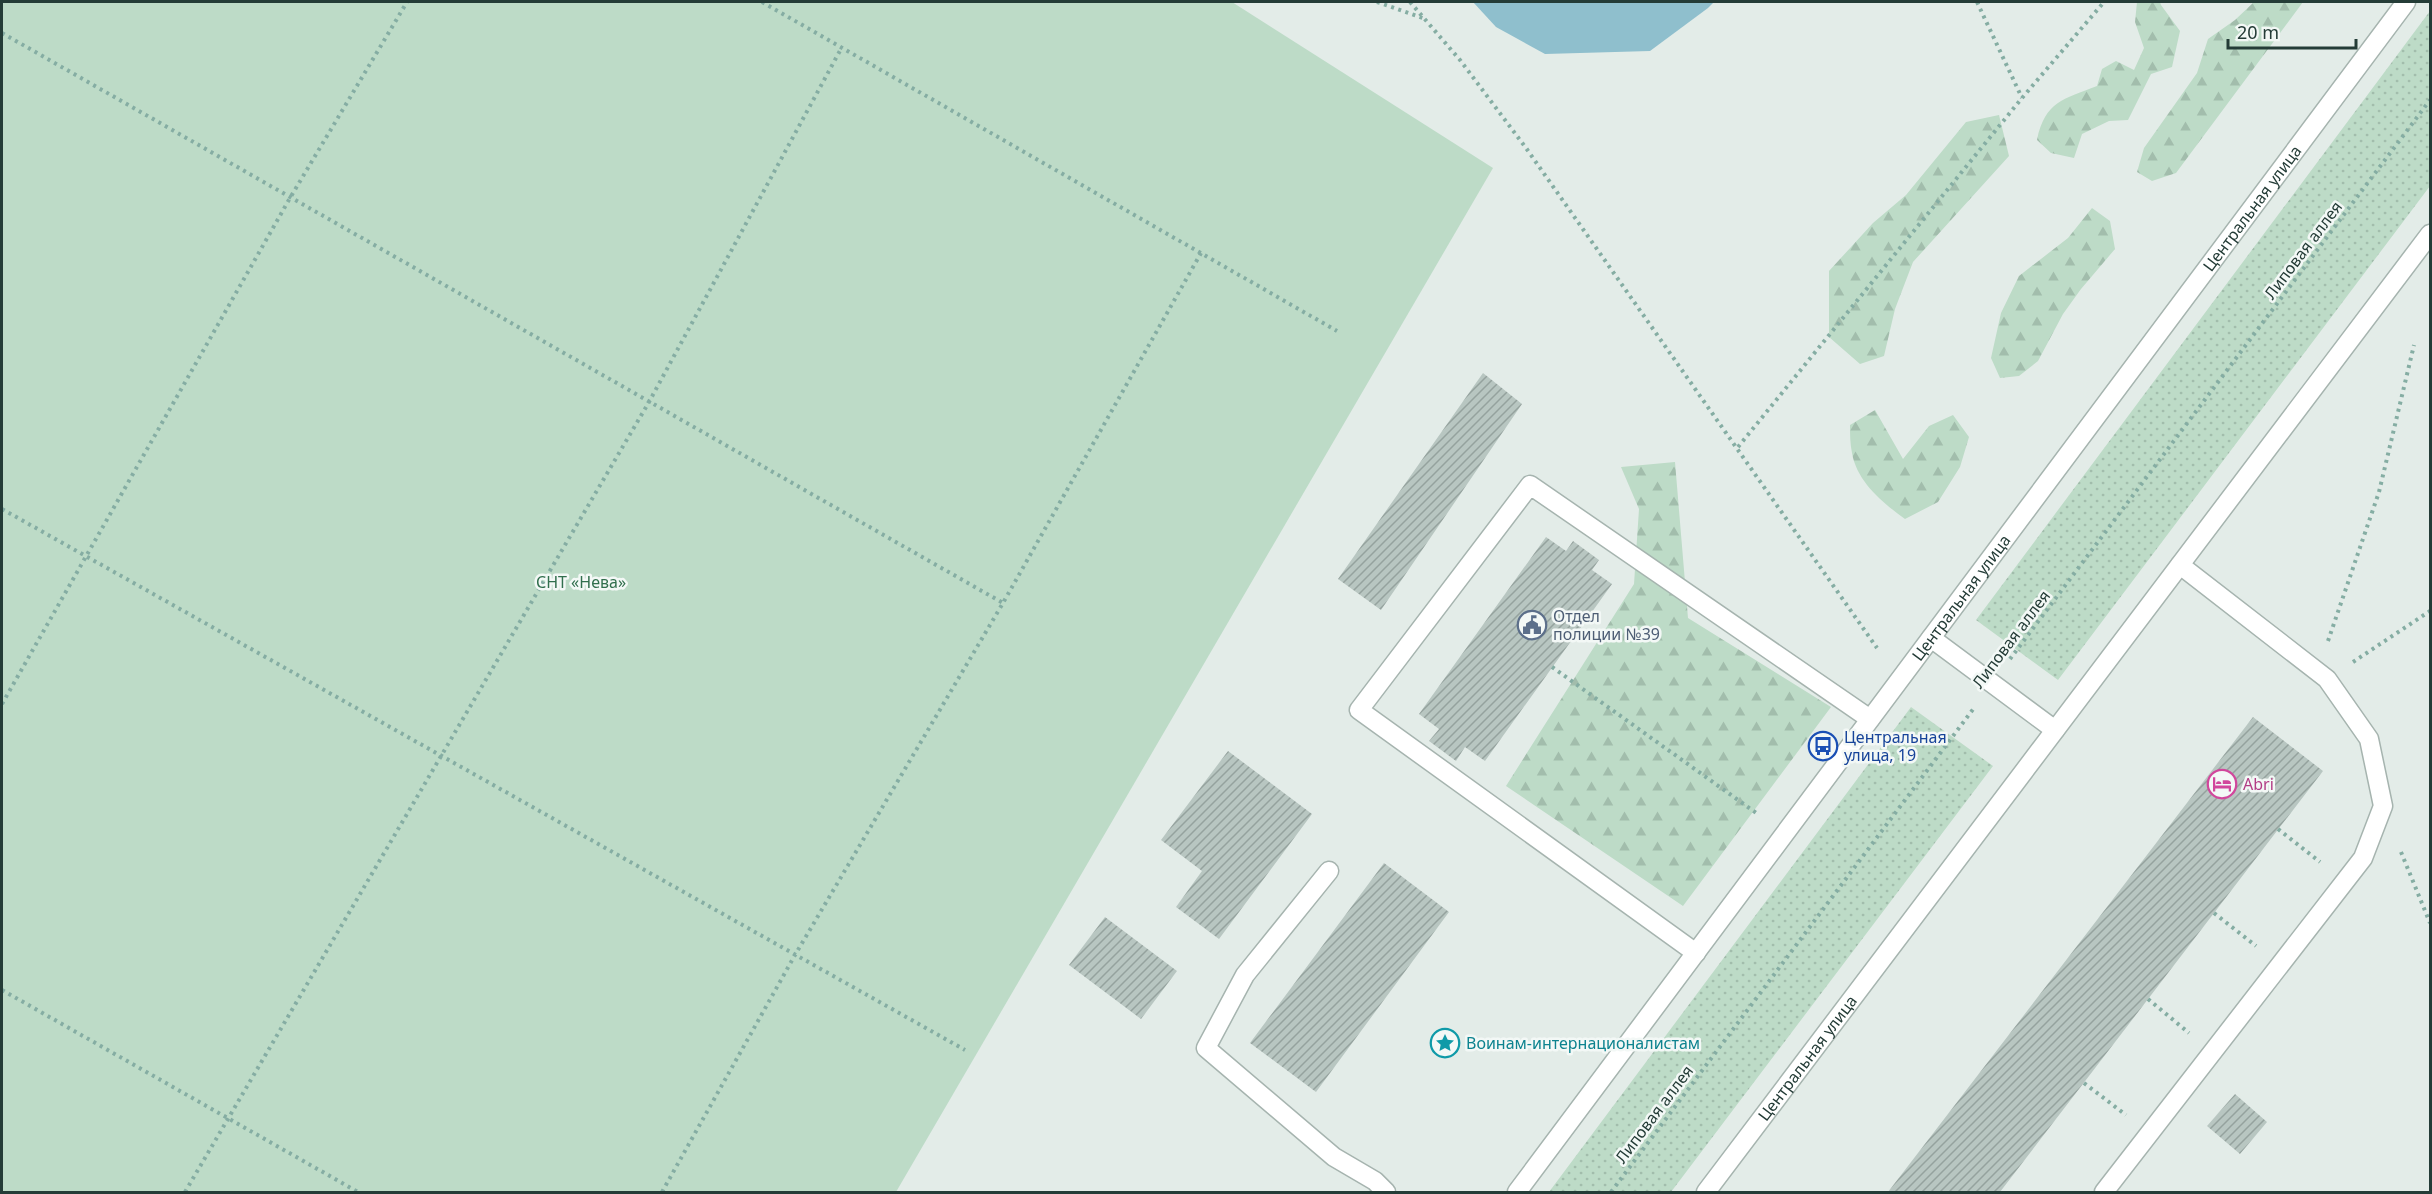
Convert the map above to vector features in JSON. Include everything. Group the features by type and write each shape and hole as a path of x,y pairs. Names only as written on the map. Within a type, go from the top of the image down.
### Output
{"street":[{"name":"Центральная улица","path":"1517,1192 2406,2"},
{"name":"Центральная улица","path":"1706,1192 2430,234"},
{"path":"1696,953 1359,710 1530,485 1870,719"},
{"path":"2104,1192 2363,858 2383,806 2369,739 2322,675 2180,565"},
{"path":"1931,638 2055,730"},
{"path":"1329,871 1245,975 1206,1048 1334,1157 1375,1181 1386,1192"}],"path":[{"path":"2,704 290,198 407,2"},
{"path":"762,2 1337,331"},
{"path":"1377,2 1424,18"},
{"path":"1410,2 1460,60 1526,148 1877,648"},
{"path":"1977,2 2022,98"},
{"path":"1738,447 2022,98 2104,2"},
{"path":"2,33 1003,603"},
{"path":"185,1192 650,402 842,47"},
{"name":"Липовая аллея","path":"1611,1192 2430,100"},
{"path":"662,1192 795,955 1003,603 1201,253"},
{"path":"2322,675 2379,492 2414,345"},
{"path":"2,509 965,1050"},
{"path":"2322,675 2430,611"},
{"path":"1552,667 1768,821"},
{"path":"2383,806 2430,922"},
{"path":"2278,829 2344,882"},
{"path":"2214,913 2279,965"},
{"path":"2,990 358,1192"},
{"path":"2148,999 2212,1053"},
{"path":"2084,1083 2149,1134"}],"green space":[{"name":"СНТ «Нева»","path":"2,2 1232,2 1493,168 896,1192 2,1192"},
{"path":"2137,2 2160,2 2180,31 2172,67 2151,74 2128,120 2109,121 2082,134 2074,158 2051,153 2037,140 2045,117 2051,109 2066,99 2097,86 2102,69 2116,61 2134,70 2144,48 2135,22"},
{"path":"2254,2 2303,2 2176,173 2152,181 2137,172 2144,148 2197,73 2208,39 2235,20"},
{"path":"2430,11 2430,186 2058,680 1976,620"},
{"path":"1999,115 2009,156 1913,262 1895,309 1884,356 1860,364 1829,337 1829,271 1873,223 1906,195 1966,122"},
{"path":"2092,208 2110,221 2115,249 2063,314 2038,361 2019,376 2000,378 1991,358 2001,313 2019,276 2068,238"},
{"path":"1875,410 1903,459 1929,426 1953,415 1969,437 1960,467 1938,502 1905,519 1872,491 1855,464 1850,425"},
{"path":"1675,462 1688,618 1831,707 1683,906 1506,786 1634,584 1639,509 1621,467"},
{"path":"1911,707 1993,766 1671,1192 1549,1192"}],"water":[{"path":"1473,2 1714,2 1650,51 1545,54 1496,27"}],"building":[{"path":"1483,373 1522,404 1381,610 1338,579"},
{"name":"Отдел полиции №39","path":"1546,537 1566,551 1573,541 1599,560 1592,570 1612,584 1485,761 1465,747 1456,761 1429,741 1439,729 1419,714"},
{"path":"2253,717 2323,771 2000,1192 1888,1192"},
{"path":"1228,751 1312,814 1219,939 1176,907 1202,871 1161,840"},
{"path":"1384,863 1449,912 1316,1092 1250,1043"},
{"path":"1105,917 1177,971 1141,1019 1069,965"},
{"path":"2235,1094 2267,1122 2240,1154 2207,1126"}],"place":[{"name":"Отдел полиции №39","path":"1532,625"},
{"name":"Центральная улица, 19","path":"1823,746"},
{"name":"Abri","path":"2222,784"},
{"name":"Воинам-интернационалистам","path":"1445,1043"}]}
